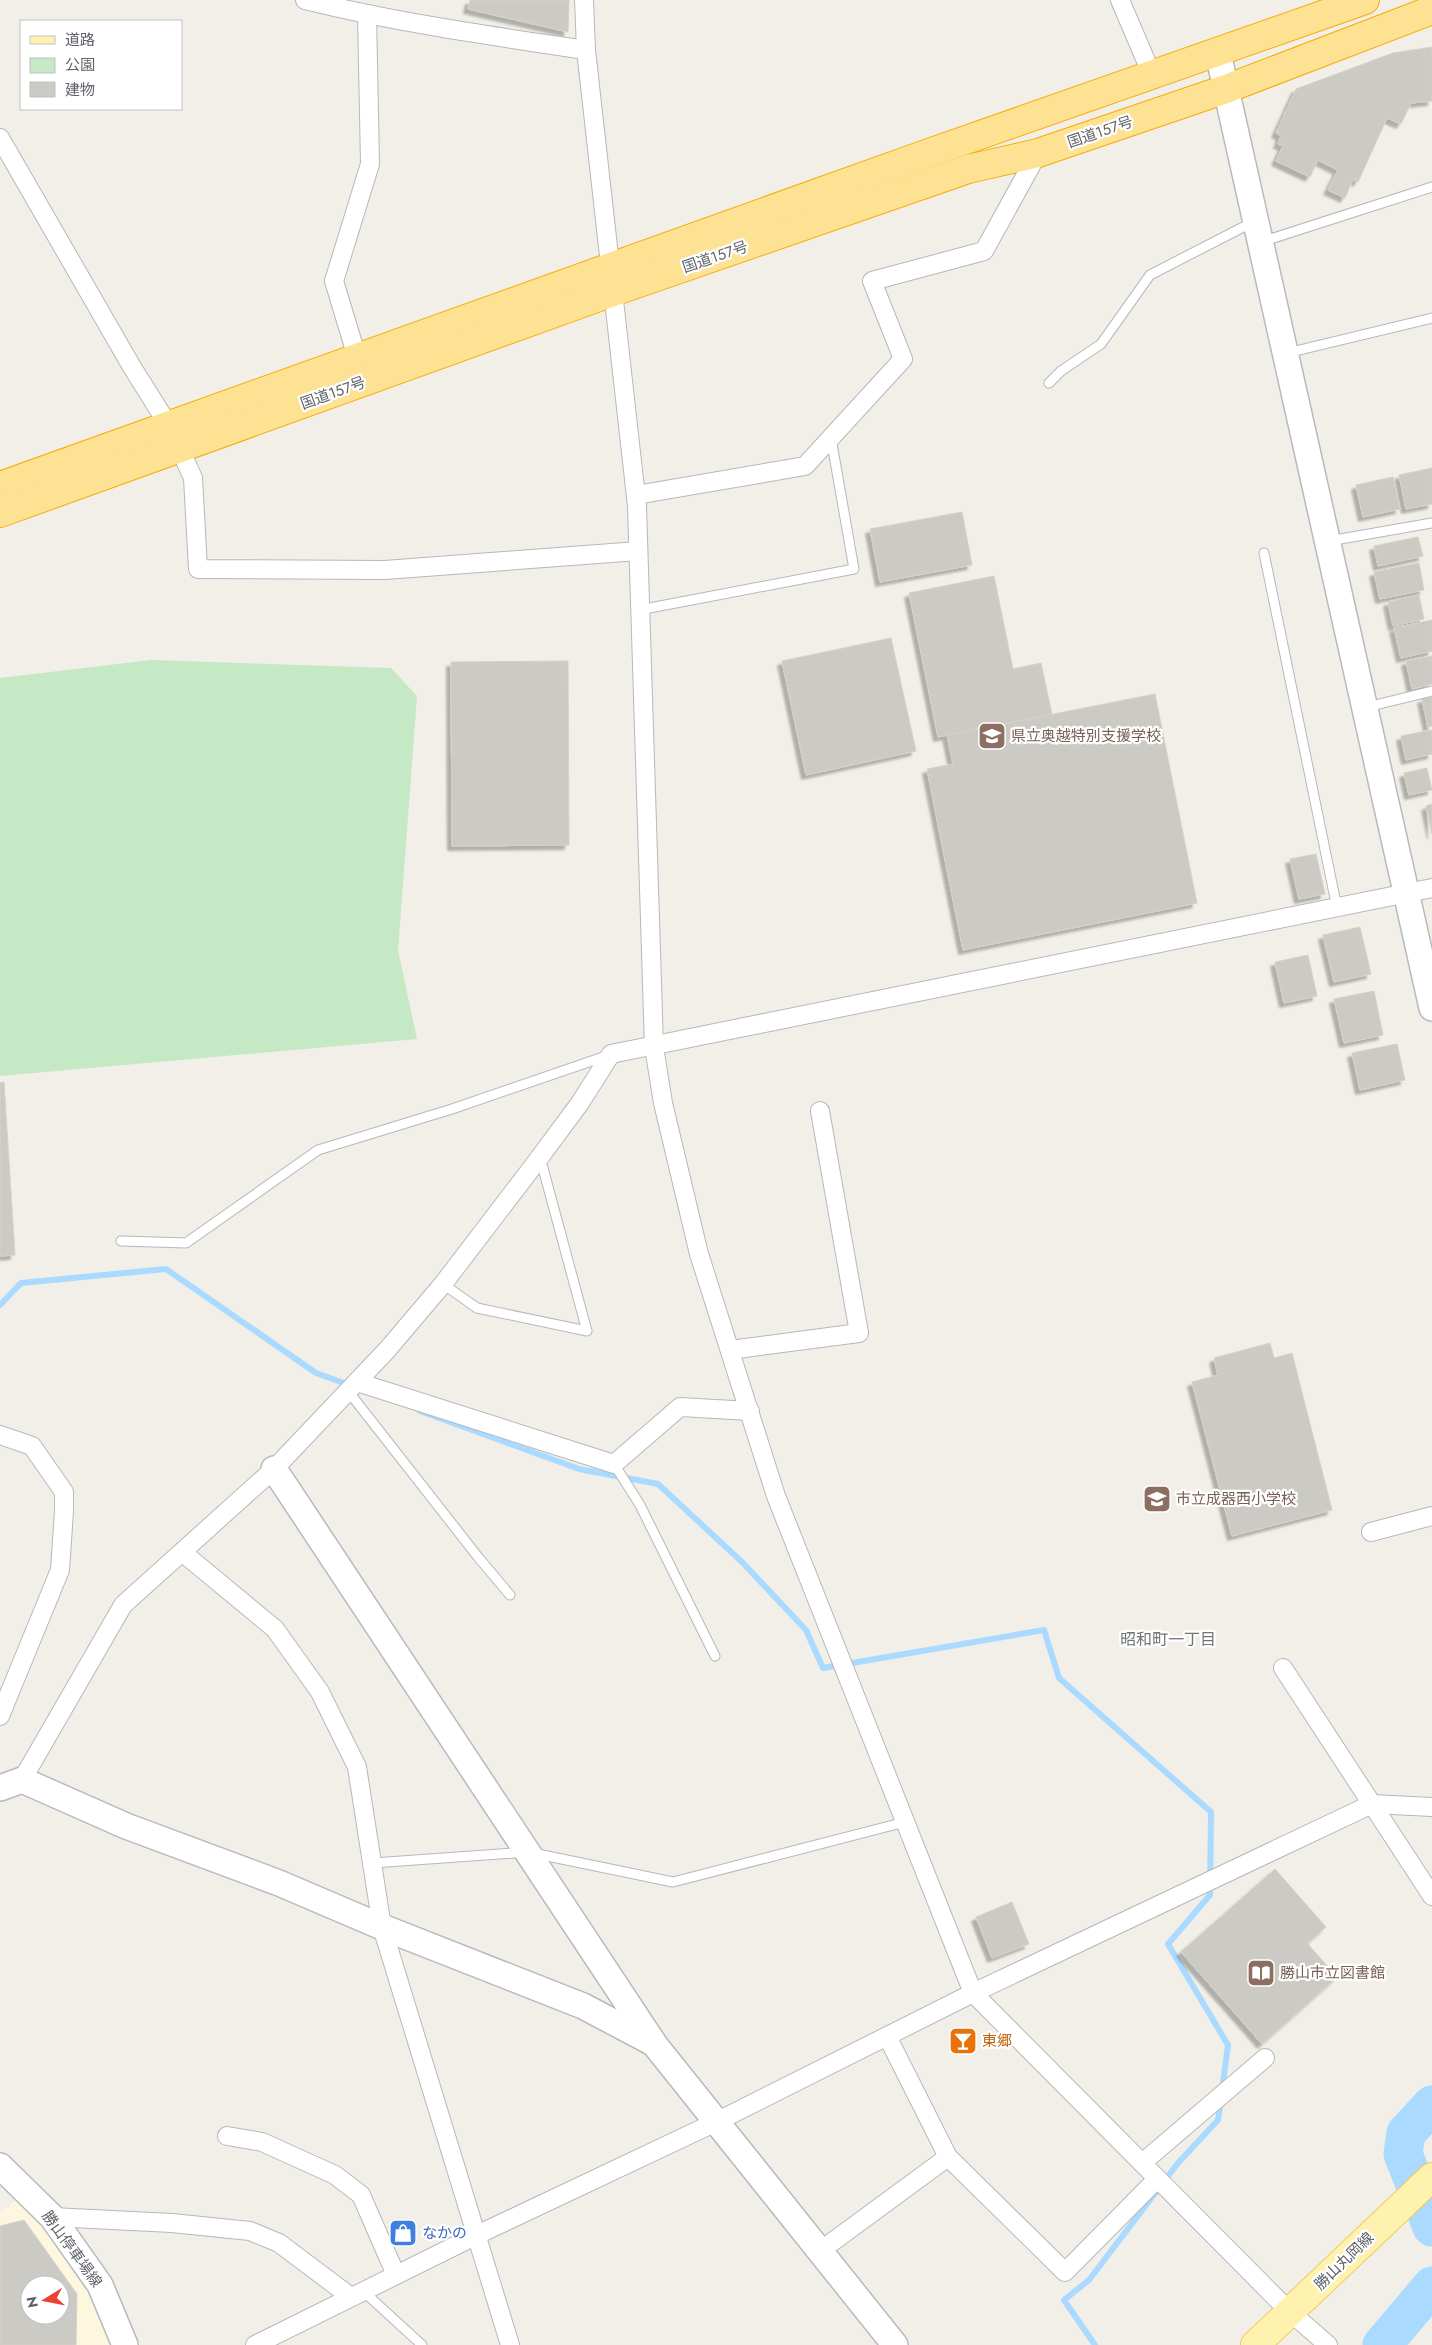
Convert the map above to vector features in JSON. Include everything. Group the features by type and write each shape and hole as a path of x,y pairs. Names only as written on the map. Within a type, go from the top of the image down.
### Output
{"highway":[{"name":"国道157号","path":"0,513 175,437 611,280 1152,75 1365,0"},
{"name":"国道157号","path":"611,280 968,169 1038,153 1226,89 1432,10"},
{"name":"国道157号","path":"0,486 175,437"}],"main road":[{"name":"勝山丸岡線","path":"1255,2345 1432,2177"}],"street":[{"path":"305,0 456,31 586,50"},
{"path":"584,0 586,50 636,495 654,1047 663,1104 699,1254 776,1496 973,1993 1290,2312 1328,2345"},
{"path":"1120,0 1152,75"},
{"path":"361,370 334,281 370,164 367,14"},
{"path":"1218,53 1286,353 1326,542 1432,1008"},
{"path":"0,138 132,367 175,437 193,478 198,570 385,570 638,551"},
{"path":"636,495 805,466 831,435 903,358 872,281 984,251 1038,153"},
{"path":"656,2044 583,2006 382,1927 279,1883 11,1784 123,1605 274,1469 353,1387 443,1284 580,1103 611,1054 654,1047 1432,888"},
{"path":"730,1350 859,1333 820,1111"},
{"path":"353,1387 614,1464 680,1406 750,1411"},
{"path":"0,1435 32,1446 64,1492 64,1511 60,1570 0,1716"},
{"path":"274,1469 656,2044 716,2122 895,2345"},
{"path":"1371,1532 1432,1516"},
{"path":"182,1552 276,1630 320,1692 357,1767 382,1927 510,2345"},
{"path":"1282,1668 1432,1896"},
{"path":"256,2345 477,2235 716,2122 973,1993 1372,1804 1432,1807"},
{"path":"887,2036 948,2157 1065,2272 1157,2178"},
{"path":"1142,2162 1265,2058"},
{"path":"227,2136 262,2142 335,2175 361,2195 396,2275"},
{"path":"820,2250 948,2157"},
{"name":"勝山停車場線","path":"0,2166 52,2217 100,2285 125,2345"},
{"path":"52,2217 172,2223 250,2231 279,2243 357,2294"}],"lane":[{"path":"1049,383 1061,371 1101,344 1150,275 1258,232 1432,187"},
{"path":"1286,353 1432,318"},
{"path":"639,610 854,569 831,435"},
{"path":"1326,542 1432,523"},
{"path":"1264,553 1338,908"},
{"path":"1364,707 1432,691"},
{"path":"121,1241 186,1243 318,1150 452,1109 611,1054"},
{"path":"443,1284 477,1308 587,1331 540,1157"},
{"path":"353,1387 478,1557 510,1595"},
{"path":"614,1464 640,1504 714,1656"},
{"path":"373,1864 528,1852 673,1882 905,1822"},
{"path":"357,2294 422,2345"}],"shaded area":[{"path":"16,2200 60,2248 95,2304 110,2345 0,2345 0,2213"}],"green space":[{"path":"151,660 391,668 417,696 398,950 417,1039 0,1076 0,678"}],"building":[{"path":"470,0 569,0 568,32 468,9"},
{"path":"1432,47 1432,101 1411,103 1401,124 1387,118 1358,182 1353,179 1345,198 1328,190 1338,170 1318,160 1310,177 1276,161 1283,146 1278,144 1281,136 1276,133 1296,89 1393,53"},
{"path":"1432,468 1432,504 1406,509 1399,475"},
{"path":"1393,477 1400,509 1363,517 1356,485"},
{"path":"962,512 972,565 880,582 870,529"},
{"path":"1418,537 1423,556 1378,566 1374,546"},
{"path":"1419,563 1424,590 1380,599 1374,572"},
{"path":"994,576 1013,669 1041,663 1052,714 938,737 909,593"},
{"path":"1419,595 1424,619 1393,626 1388,602"},
{"path":"1432,620 1432,651 1401,658 1394,628"},
{"path":"891,638 916,751 806,775 782,661"},
{"path":"1432,656 1432,684 1412,689 1406,661"},
{"path":"568,661 569,845 452,846 451,662"},
{"path":"1155,694 1197,903 963,950 927,769 953,764 947,735"},
{"path":"1432,697 1432,726 1428,727 1422,699"},
{"path":"1432,730 1432,754 1406,760 1401,736"},
{"path":"1427,768 1432,790 1409,795 1404,773"},
{"path":"1432,804 1432,834 1426,806"},
{"path":"1316,854 1325,894 1299,899 1290,859"},
{"path":"1360,927 1371,974 1334,982 1323,935"},
{"path":"1308,955 1317,996 1284,1003 1275,962"},
{"path":"1374,991 1383,1035 1344,1043 1334,999"},
{"path":"1397,1044 1405,1080 1360,1090 1352,1053"},
{"path":"4,1082 15,1255 0,1256 0,1083"},
{"path":"1270,1343 1274,1358 1292,1353 1332,1510 1232,1536 1192,1382 1218,1375 1214,1358"},
{"path":"1275,1869 1326,1927 1307,1943 1337,1977 1262,2044 1181,1952"},
{"path":"1012,1902 1029,1944 992,1958 976,1917"},
{"path":"24,2220 63,2275 20,2275 20,2325 70,2325 70,2284 77,2294 76,2345 0,2345 0,2226"}],"waterway":[{"path":"0,1305 21,1283 166,1269 316,1373 352,1386"},
{"path":"420,1411 579,1469 658,1484 742,1562 806,1630 823,1668 1044,1630 1059,1678 1211,1812 1210,1895 1168,1944 1228,2045 1222,2090"},
{"path":"1095,2345 1064,2300 1089,2280 1178,2163 1218,2120 1221,2100"},
{"path":"1432,2105 1406,2133 1403,2154 1432,2227"},
{"path":"1382,2345 1432,2286"}],"place":[{"name":"県立奥越特別支援学校","path":"992,736"},
{"name":"市立成器西小学校","path":"1157,1499"},
{"name":"勝山市立図書館","path":"1261,1973"},
{"name":"東郷","path":"963,2041"},
{"name":"なかの","path":"403,2233"}],"district":[{"name":"昭和町一丁目","path":"1168,1639"}]}
